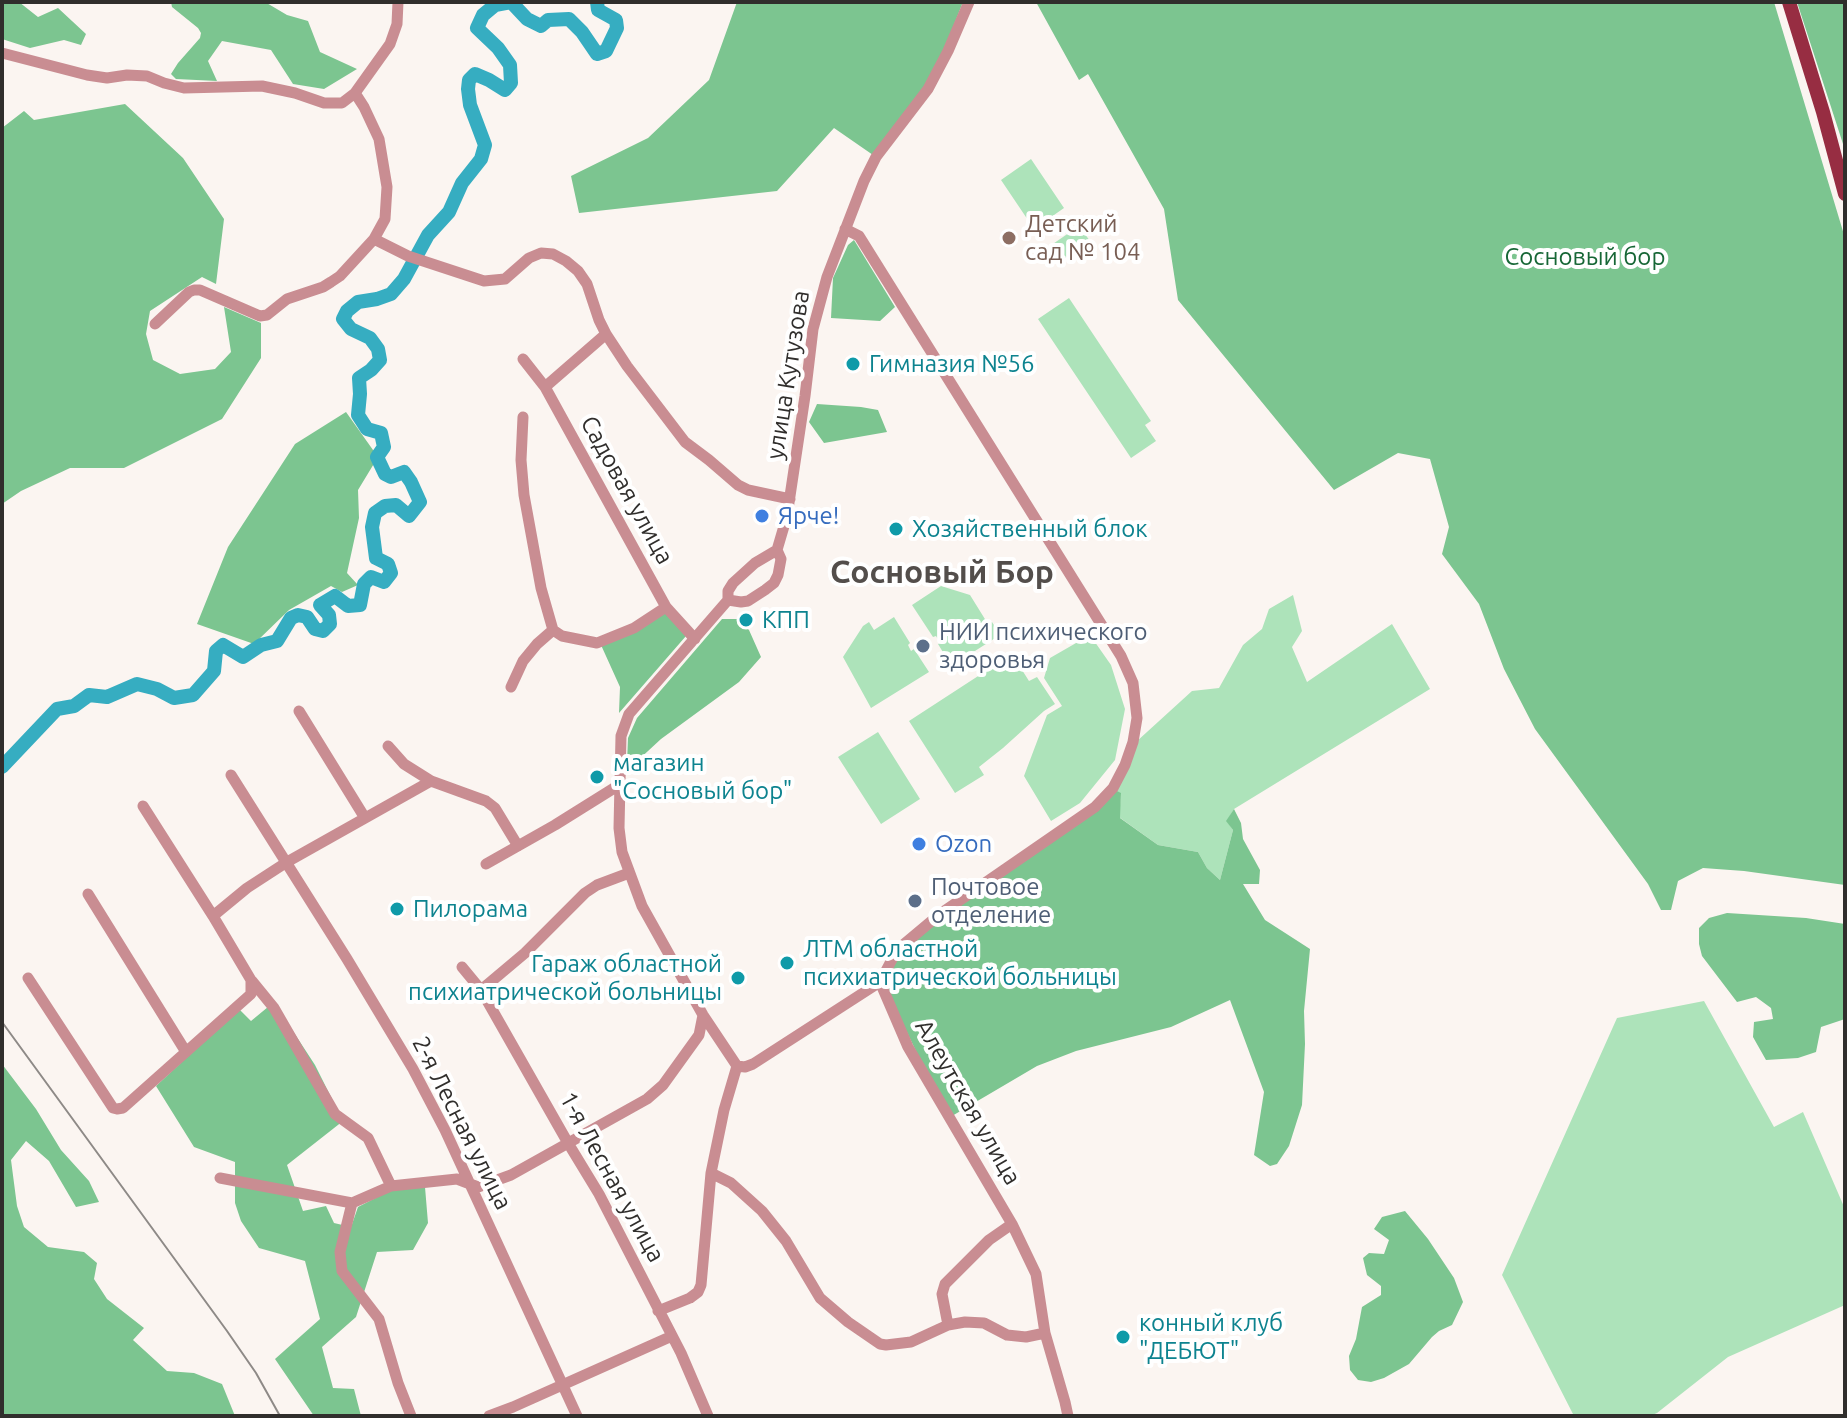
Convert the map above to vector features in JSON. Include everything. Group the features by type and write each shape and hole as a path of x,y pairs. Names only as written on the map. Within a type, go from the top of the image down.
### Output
{"main road":[{"path":"1789,2 1845,194"}],"street":[{"path":"2,53 107,78 147,76 184,88 262,86 324,103 342,103 355,93 390,44 397,24 398,2"},
{"name":"улица Кутузова","path":"728,600 748,601 774,583 781,567 777,550 790,499 813,329 827,277 876,157 928,89 969,2"},
{"path":"155,324 194,290 260,316 267,315 287,299 323,287 340,276 374,239 385,219 387,187 379,139 355,93"},
{"path":"777,550 741,574 733,583 728,591 728,600 629,714 621,736 619,828 629,873 642,906 703,1015 737,1066 745,1067 880,982 897,950 940,914 1095,807 1113,788 1125,765 1137,718 1133,683 1121,656 859,236 845,229"},
{"path":"374,239 408,256 484,281 505,279 529,258 541,253 553,254 566,261 587,284 599,320 627,366 685,442 738,485 790,499"},
{"path":"545,387 606,334"},
{"name":"Садовая улица","path":"523,359 545,387 666,607 695,639"},
{"path":"523,417 521,460 524,495 539,578 553,630 562,636 597,643 634,628 666,607"},
{"path":"511,687 523,661 553,630"},
{"path":"299,711 365,818"},
{"path":"388,746 404,764 431,781 486,801 495,808 518,846"},
{"name":"2-я Лесная улица","path":"231,775 413,1069 445,1130 577,1416"},
{"path":"213,916 247,888 287,862 431,781"},
{"path":"486,864 619,785"},
{"path":"143,806 251,980 274,1008 335,1114 368,1138 391,1186"},
{"path":"481,990 525,953 585,893 629,873"},
{"path":"88,894 186,1052"},
{"name":"1-я Лесная улица","path":"462,967 481,990 621,1234 708,1416"},
{"path":"28,978 113,1108 123,1108 251,994 251,980"},
{"name":"Алеутская улица","path":"880,982 908,1047 1012,1224 1036,1274 1045,1333 1068,1416"},
{"path":"220,1178 352,1203 391,1186 457,1179 478,1187 511,1175 647,1099 663,1085 699,1035 703,1015"},
{"path":"658,1311 690,1298 701,1285 711,1173 737,1066"},
{"path":"711,1173 731,1183 762,1211 786,1241 820,1298 880,1344 911,1342 948,1325 965,1322 984,1323 1007,1335 1026,1337 1045,1333"},
{"path":"352,1203 340,1252 342,1271 379,1319 411,1416"},
{"path":"948,1325 942,1294 945,1284 989,1240 1012,1224"},
{"path":"489,1416 672,1336"}],"green space":[{"path":"2,2 19,2 38,17 58,8 86,34 81,45 64,40 30,48 2,39"},
{"path":"171,2 265,2 287,15 308,21 320,52 357,69 324,89 293,84 271,50 222,41 208,61 217,81 176,79 171,74 201,33 172,7"},
{"path":"737,2 963,2 944,50 924,87 873,155 834,128 777,191 579,213 571,176 648,138 709,80"},
{"name":"Сосновый бор","path":"1036,2 1774,2 1845,238 1845,885 1703,868 1678,881 1671,910 1661,910 1648,884 1535,729 1504,669 1479,604 1442,554 1449,527 1430,459 1398,453 1334,490 1178,300 1164,209 1088,74 1079,80"},
{"path":"1797,2 1845,2 1845,150 1843,144"},
{"path":"125,104 183,158 224,219 216,284 202,277 150,311 146,334 153,360 180,374 215,369 231,352 224,307 261,323 261,358 222,419 124,468 70,468 21,491 2,504 2,128 24,111 34,120"},
{"path":"1031,159 1064,208 1034,229 1001,180"},
{"path":"1079,226 1090,241 1058,263 1047,248"},
{"path":"854,240 895,307 880,321 831,318 833,278 848,245"},
{"path":"1069,298 1151,421 1145,425 1156,441 1131,458 1038,319"},
{"path":"817,404 878,410 887,432 824,443 809,422"},
{"path":"346,412 378,457 358,490 359,518 347,573 358,585 342,592 331,586 289,610 254,644 197,624 228,547 295,444"},
{"path":"941,586 970,595 988,624 992,622 1000,635 958,660 962,667 955,672 936,636 933,637 912,605"},
{"path":"1293,595 1302,631 1292,647 1307,682 1392,624 1430,689 1234,809 1227,821 1233,830 1220,880 1207,868 1198,852 1158,845 1119,817 1121,794 1115,790 1136,742 1192,691 1219,688 1243,645 1262,629 1269,609"},
{"path":"664,611 686,636 619,713 620,687 601,645"},
{"path":"894,617 910,643 911,651 914,649 929,672 871,708 843,657 863,626 869,622 874,630"},
{"path":"722,619 738,619 749,630 761,657 739,682 661,739 635,763 627,763 628,738 637,718"},
{"path":"1090,635 1111,665 1125,709 1115,760 1080,803 1051,821 1024,776 1047,715 1062,706 1044,678 1050,658"},
{"path":"1012,654 1029,681 1037,677 1055,704 979,767 984,775 955,793 909,721"},
{"path":"878,732 920,799 881,824 838,757"},
{"path":"1115,790 1121,793 1120,818 1158,845 1198,852 1207,868 1220,880 1233,830 1226,821 1234,809 1241,823 1243,839 1260,870 1259,884 1243,884 1265,920 1310,949 1304,1011 1302,1105 1289,1146 1277,1164 1270,1166 1254,1155 1264,1092 1230,1000 1171,1027 1076,1051 1037,1066 952,1116 934,1089 883,982 900,953"},
{"path":"1727,913 1845,924 1845,1019 1821,1027 1816,1052 1798,1058 1766,1060 1753,1037 1754,1022 1773,1019 1771,1008 1756,997 1737,1002 1702,956 1699,928 1709,918"},
{"path":"1704,1001 1774,1127 1803,1112 1845,1209 1845,1305 1728,1357 1650,1416 1574,1416 1502,1275 1617,1018"},
{"path":"274,1002 315,1065 343,1121 287,1165 303,1211 326,1206 334,1223 351,1227 358,1207 391,1190 425,1187 428,1223 413,1250 377,1252 356,1317 322,1347 333,1388 354,1389 361,1416 314,1416 275,1359 320,1319 305,1261 259,1248 241,1221 235,1203 235,1162 194,1147 156,1086 239,1009 251,1021"},
{"path":"2,1064 36,1109 61,1150 89,1181 99,1202 76,1207 49,1161 26,1141 11,1160 17,1206 24,1227 48,1247 84,1252 97,1263 94,1279 107,1299 144,1328 133,1340 167,1371 194,1373 222,1384 235,1416 2,1416"},
{"path":"1405,1211 1454,1278 1463,1302 1452,1325 1432,1337 1409,1364 1384,1378 1371,1382 1358,1380 1350,1370 1349,1356 1356,1339 1362,1307 1381,1295 1381,1286 1367,1275 1363,1258 1369,1253 1384,1254 1389,1240 1374,1229 1382,1217"}],"waterway":[{"path":"2,767 57,709 74,706 89,695 107,697 137,684 157,689 174,698 193,695 214,671 216,651 223,645 243,657 261,645 277,641 291,618 298,615 307,617 315,629 323,631 330,624 329,615 320,605 335,596 348,606 360,605 364,584 371,577 384,582 391,573 388,564 376,558 372,527 375,513 385,506 396,505 409,516 420,502 404,472 391,477 385,474 377,457 384,447 381,433 367,429 358,415 359,378 380,360 378,349 370,338 351,329 343,319 358,302 391,294 404,279 428,235 449,212 462,183 481,159 485,145 470,105 469,80 475,74 505,90 511,83 510,65 477,28 483,15 495,5 511,2 527,19 541,26 548,20 569,19 597,54 606,51 617,28 616,20 598,10 597,2"}],"railway":[{"path":"2,1022 227,1331 280,1416"}],"place":[{"name":"Детский сад № 104","path":"1009,238"},
{"name":"Гимназия №56","path":"853,364"},
{"name":"Ярче!","path":"762,516"},
{"name":"Хозяйственный блок","path":"896,529"},
{"name":"КПП","path":"746,620"},
{"name":"НИИ психического здоровья","path":"923,646"},
{"name":"магазин \"Сосновый бор\"","path":"597,777"},
{"name":"Ozon","path":"919,844"},
{"name":"Почтовое отделение","path":"915,901"},
{"name":"Пилорама","path":"397,909"},
{"name":"ЛТМ областной психиатрической больницы","path":"787,963"},
{"name":"Гараж областной психиатрической больницы","path":"738,978"},
{"name":"конный клуб \"ДЕБЮТ\"","path":"1123,1337"}],"district":[{"name":"Сосновый Бор","path":"942,572"}]}
